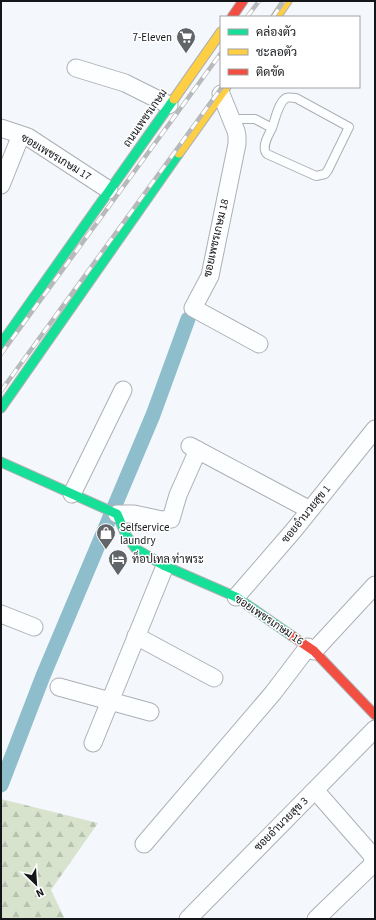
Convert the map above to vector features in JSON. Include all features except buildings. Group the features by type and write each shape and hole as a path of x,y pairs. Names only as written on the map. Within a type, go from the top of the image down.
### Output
{"main road":[{"path":"233,16 243,1"},
{"path":"277,16 287,1"},
{"name":"ถนนเพชรเกษม","path":"1,344 220,33"},
{"path":"1,408 223,90"},
{"name":"ถนนเพชรเกษม","path":"11,314 90,217"},
{"path":"20,364 118,239"},
{"path":"1,462 114,512"},
{"name":"ซอยเพชรเกษม 16","path":"114,512 126,535 136,549 165,566 236,597 311,649 375,715"}],"street":[{"path":"76,68 124,83 169,105"},
{"name":"ซอยเพชรเกษม 18","path":"223,90 237,136 236,144 210,276 193,308 259,344"},
{"name":"ซอยเพชรเกษม 17","path":"1,128 28,137 109,190"},
{"path":"1,185 21,135"},
{"path":"72,494 123,390"},
{"name":"ซอยอำนวยสุข 1","path":"236,597 310,510 375,429"},
{"path":"114,512 134,514 162,520 171,519 194,448 310,510"},
{"path":"93,743 165,566"},
{"path":"144,844 311,649 375,585"},
{"path":"1,614 34,627"},
{"path":"136,636 214,678"},
{"path":"59,687 150,712"},
{"name":"ซอยอำนวยสุข 3","path":"188,919 375,730"},
{"path":"315,790 371,854 374,863 316,919"}],"lane":[{"path":"288,97 296,98 349,127 328,170 321,176 316,176 267,154 265,152 265,146 272,128 280,106 288,97"},
{"path":"231,119 255,119 272,128"}],"green space":[{"path":"1,799 98,823 51,890 65,919 1,919"}],"waterway":[{"path":"1,785 43,676 153,415 188,319"}],"railway":[{"path":"248,16 259,1"},
{"path":"274,16 284,1"},
{"path":"1,354 220,54"},
{"path":"1,391 221,88"}],"traffic: fast":[{"path":"1,344 174,99"},
{"path":"1,408 179,153"},
{"path":"1,462 117,514 126,535 136,549 165,566 236,597 292,636"}],"traffic: slow":[{"path":"277,16 287,1"},
{"path":"174,99 220,33"},
{"path":"179,153 225,88"}],"traffic: jam":[{"path":"233,16 243,1"},
{"path":"292,636 314,651 375,715"}],"place":[{"name":"7-Eleven","path":"186,54"},
{"name":"Selfservice laundry","path":"106,550"},
{"name":"ท็อปเทล ท่าพระ","path":"118,576"}]}
